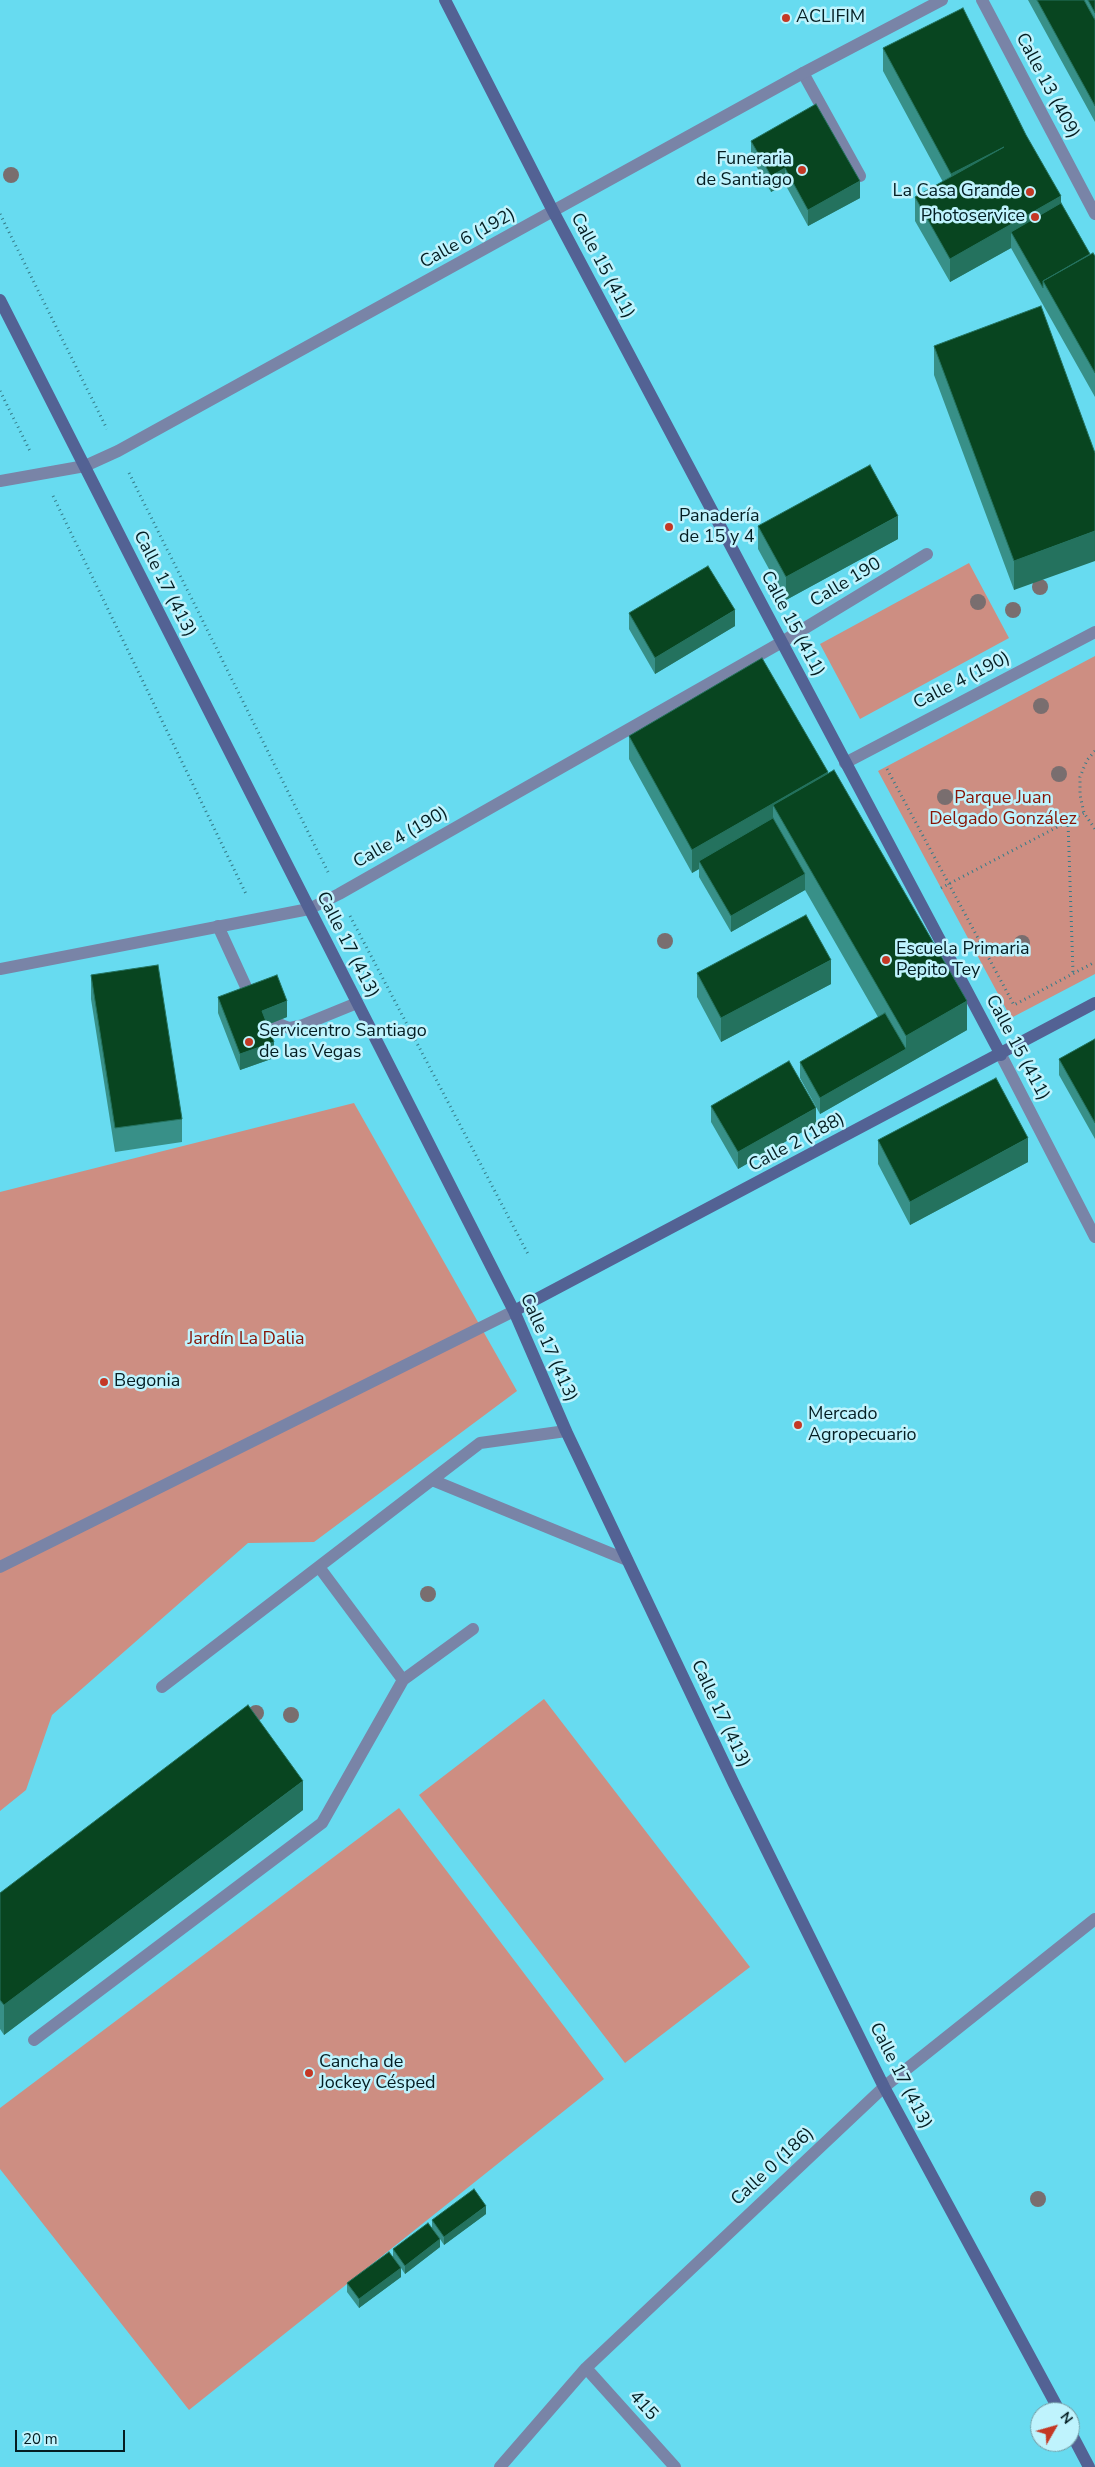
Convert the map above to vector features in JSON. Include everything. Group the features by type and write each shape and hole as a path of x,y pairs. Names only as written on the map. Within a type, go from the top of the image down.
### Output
{"main road":[{"name":"Calle 15 (411)","path":"445,0 553,211 1001,1055"},
{"name":"Calle 17 (413)","path":"0,300 514,1311 566,1431 627,1560 734,1784 884,2087 1055,2402"},
{"name":"Calle 2 (188)","path":"514,1311 1001,1055 1095,1003"},
{"path":"1080,2450 1089,2467"}],"street":[{"name":"Calle 6 (192)","path":"0,481 85,466 118,451 803,73 942,0"},
{"name":"Calle 13 (409)","path":"982,0 1095,214"},
{"path":"803,73 860,176"},
{"name":"Calle 190","path":"782,642 928,554"},
{"name":"Calle 4 (190)","path":"845,763 1095,632"},
{"name":"Calle 4 (190)","path":"0,969 308,909 339,894 782,642"},
{"path":"218,926 252,1000"},
{"path":"274,1022 289,1028 303,1025 357,1003"},
{"name":"Calle 15 (411)","path":"1001,1055 1095,1237"},
{"path":"0,1567 514,1311"},
{"path":"162,1687 480,1443 566,1431"},
{"path":"432,1480 627,1560"},
{"path":"319,1567 402,1680"},
{"path":"34,2040 322,1823 402,1680 473,1629"},
{"name":"Calle 0 (186)","path":"500,2467 586,2368 884,2087 1095,1919"},
{"name":"415","path":"586,2368 675,2467"}],"path":[{"path":"0,214 339,894 529,1256"},
{"path":"0,391 258,919"},
{"path":"875,746 1014,1005 1095,962"},
{"path":"1095,751 1087,760 1080,777 1080,795 1084,813 1095,829"},
{"path":"919,900 1084,813"},
{"path":"1068,821 1073,974"}],"green space":[{"path":"969,563 1009,638 860,719 820,644"},
{"name":"Parque Juan Delgado González","path":"1095,656 1095,974 1011,1018 878,771"},
{"name":"Jardín La Dalia","path":"354,1103 517,1391 314,1542 248,1543 52,1715 26,1790 0,1811 0,1192"},
{"path":"544,1699 750,1967 625,2063 419,1795"},
{"path":"399,1808 604,2079 189,2410 0,2169 0,2108"}],"building":[{"path":"1037,0 1084,0 1095,20 1095,106"},
{"path":"1088,0 1095,0 1095,13"},
{"path":"963,8 1026,135 1061,196 950,259 915,197 1004,147 951,174 883,48"},
{"name":"Funeraria de Santiago","path":"816,104 860,181 808,210 785,168 771,176 751,141"},
{"path":"1061,203 1090,254 1043,281 1043,288 1011,232"},
{"path":"1093,253 1095,256 1095,373 1043,281"},
{"path":"1041,306 1095,453 1095,531 1014,561 934,346"},
{"path":"870,465 898,516 786,577 758,526"},
{"path":"708,566 735,610 655,658 629,613"},
{"path":"762,658 828,772 692,850 629,736"},
{"name":"Escuela Primaria Pepito Tey","path":"834,770 967,1001 906,1036 773,805"},
{"path":"773,818 805,874 731,916 699,861"},
{"path":"806,915 831,960 721,1018 697,973"},
{"path":"158,965 182,1119 115,1128 91,975"},
{"name":"Servicentro Santiago de las Vegas","path":"277,975 287,1001 262,1011 274,1042 240,1054 218,997"},
{"path":"885,1013 906,1049 820,1098 800,1062"},
{"path":"1095,1039 1095,1123 1059,1059"},
{"path":"789,1061 816,1108 738,1152 711,1106"},
{"path":"996,1078 1028,1138 910,1202 878,1140"},
{"path":"248,1705 303,1781 4,2005 0,2000 0,1893"},
{"path":"474,2189 486,2206 444,2237 432,2220"},
{"path":"428,2223 440,2239 405,2266 393,2249"},
{"path":"389,2252 401,2268 359,2299 347,2283"}],"place":[{"name":"ACLIFIM","path":"786,18"},
{"name":"Funeraria de Santiago","path":"802,170"},
{"name":"La Casa Grande","path":"1030,192"},
{"name":"Photoservice","path":"1035,217"},
{"name":"Panadería de 15 y 4","path":"669,527"},
{"name":"Escuela Primaria Pepito Tey","path":"886,960"},
{"name":"Servicentro Santiago de las Vegas","path":"249,1042"},
{"name":"Begonia","path":"104,1382"},
{"name":"Mercado Agropecuario","path":"798,1425"},
{"name":"Cancha de Jockey Césped","path":"309,2073"}]}
